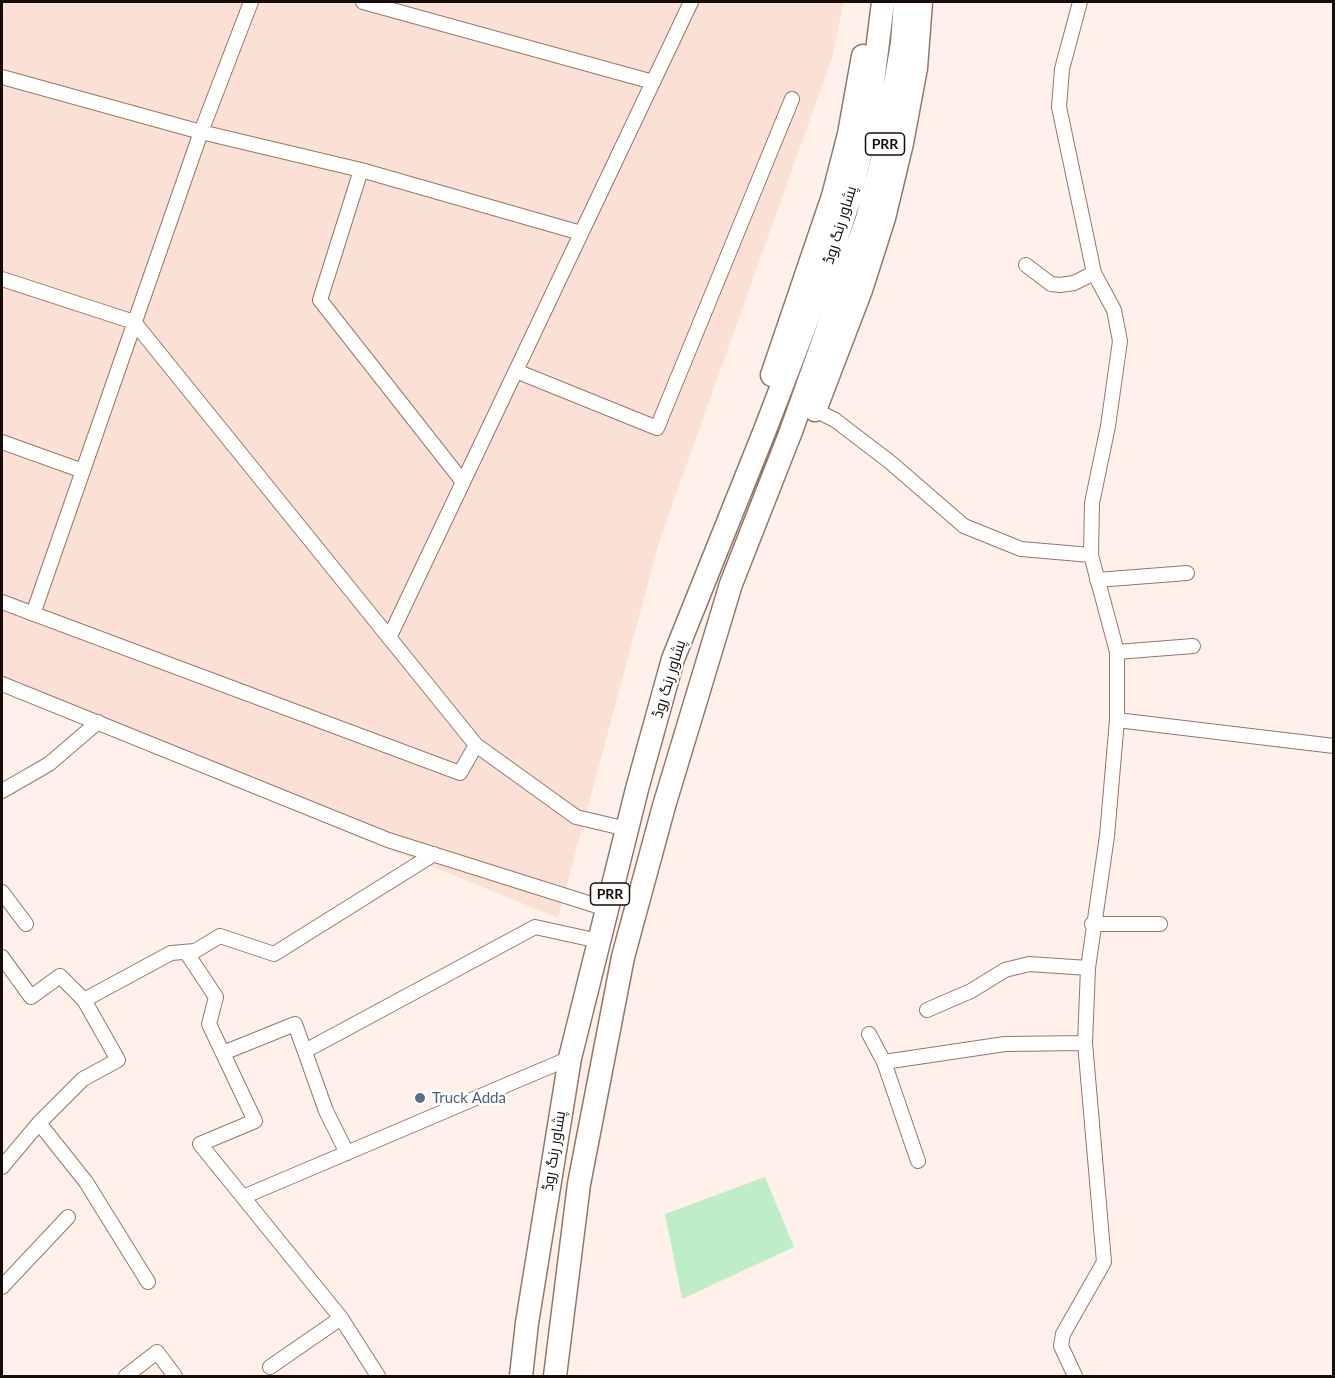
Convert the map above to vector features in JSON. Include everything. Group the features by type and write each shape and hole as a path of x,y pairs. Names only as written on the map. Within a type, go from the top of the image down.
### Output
{"highway":[{"path":"765,430 766,394 781,343 813,261 849,134 862,60 868,2"},
{"name":"پشاور رنگ روڈ","path":"521,1377 537,1254 570,1058 627,829 673,659 826,271 850,197 868,123 883,2"},
{"name":"پشاور رنگ روڈ","path":"555,1377 579,1184 623,957 664,806 731,584 790,434 867,219 883,156 902,42 905,2"},
{"path":"790,434 815,410 861,290 884,218 914,79 921,2"}],"street":[{"path":"33,614 201,132 251,2"},
{"path":"363,2 653,82"},
{"path":"389,638 691,2"},
{"path":"1075,1377 1061,1346 1063,1334 1104,1262 1085,1043 1092,924 1107,836 1117,720 1117,652 1091,555 1092,503 1108,426 1120,341 1114,309 1094,273 1059,107 1062,69 1080,2"},
{"path":"2,77 201,132 361,170 582,233"},
{"path":"516,371 657,428 792,99"},
{"path":"361,170 320,300 463,482"},
{"path":"1026,265 1051,284 1074,283 1094,273"},
{"path":"2,279 134,322 476,745 576,817 627,829"},
{"path":"815,410 835,420 890,462 964,526 1021,549 1091,555"},
{"path":"2,442 82,471"},
{"path":"1097,580 1187,573"},
{"path":"2,602 460,774 476,745"},
{"path":"1117,652 1193,646"},
{"path":"2,684 388,840 607,909"},
{"path":"1117,720 1334,746"},
{"path":"2,792 49,764 98,722"},
{"path":"84,1000 171,953 195,951 220,936 274,954 434,854"},
{"path":"2,892 26,924"},
{"path":"1092,924 1160,924"},
{"path":"305,1051 535,927 598,941"},
{"path":"186,952 216,997 209,1024 255,1121 200,1144 341,1318 378,1377"},
{"path":"2,957 31,997 60,976 84,1000 118,1060 83,1079 39,1123 2,1167"},
{"path":"927,1010 971,991 1005,970 1029,964 1088,968"},
{"path":"223,1053 295,1024 326,1111 347,1153"},
{"path":"869,1034 884,1062 918,1161"},
{"path":"884,1062 1005,1044 1085,1043"},
{"path":"243,1197 570,1058"},
{"path":"39,1123 86,1182 148,1282"},
{"path":"2,1287 68,1217"},
{"path":"270,1367 341,1318"},
{"path":"126,1377 157,1353 175,1377"}],"shaded area":[{"path":"2,2 844,2 832,58 660,539 558,918 2,691"}],"green space":[{"path":"765,1177 794,1247 682,1299 665,1214"}],"place":[{"name":"Truck Adda","path":"420,1098"}]}
